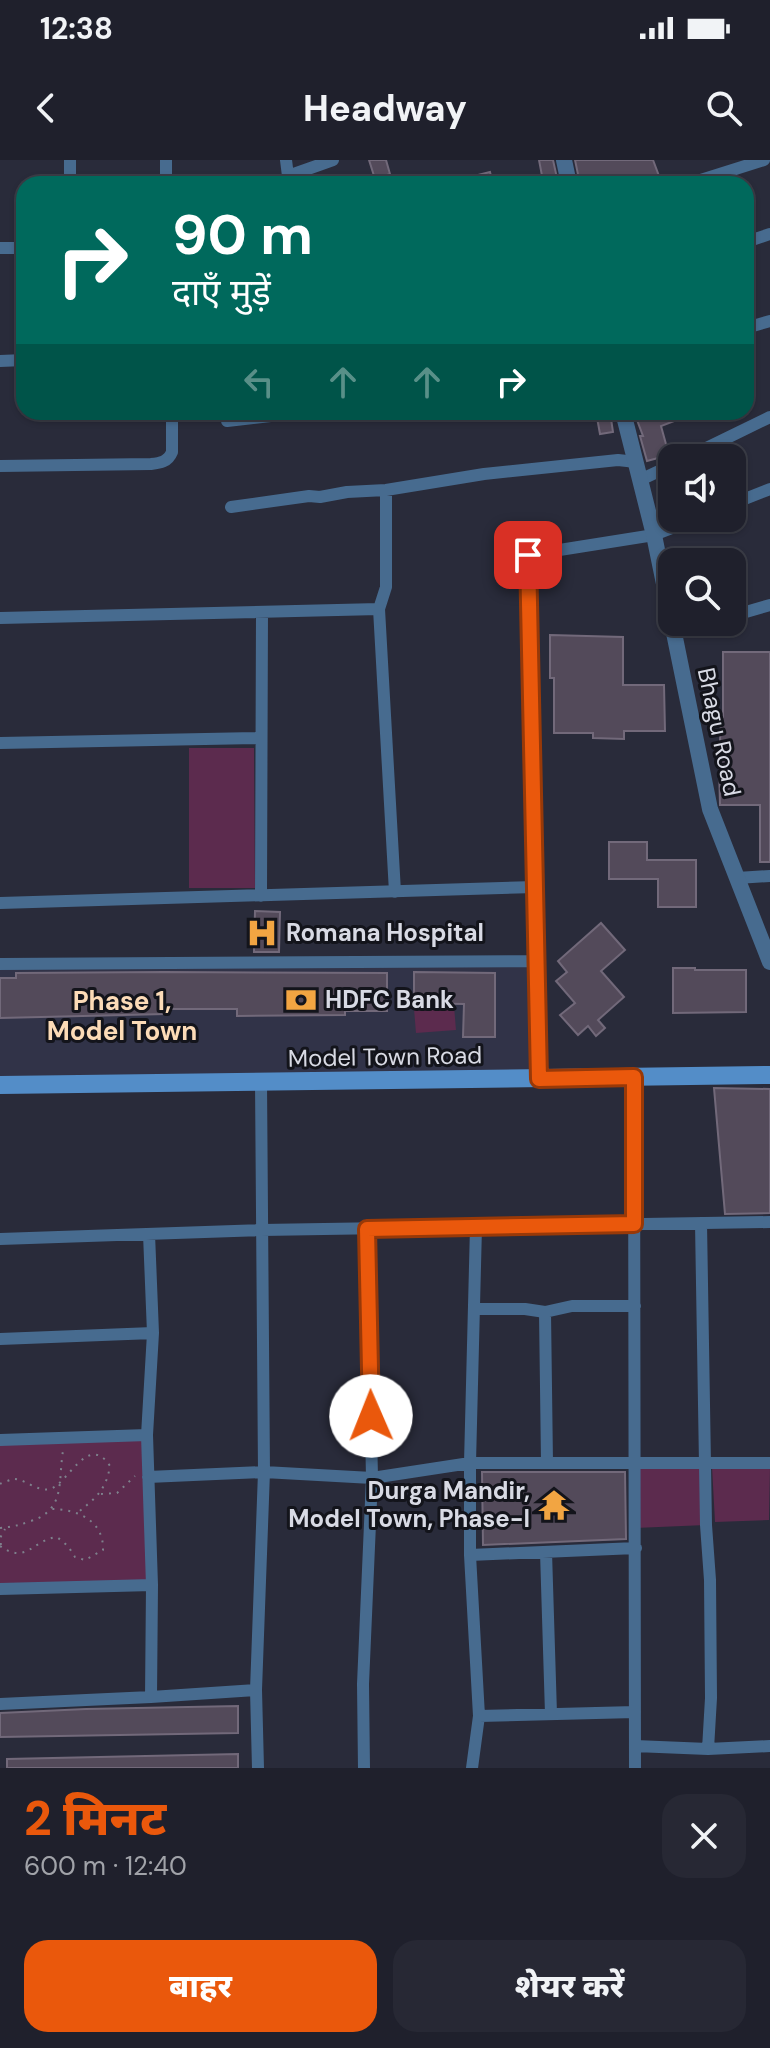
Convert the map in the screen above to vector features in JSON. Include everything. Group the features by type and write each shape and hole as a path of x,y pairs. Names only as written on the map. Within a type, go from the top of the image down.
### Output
{"main road":[{"name":"Model Town Road","path":"0,1085 770,1075"}],"street":[{"path":"286,160 288,176 333,160"},
{"path":"713,176 764,160"},
{"path":"715,444 770,417"},
{"path":"0,466 164,462 172,452 172,420"},
{"path":"227,421 236,420"},
{"name":"Bhagu Road","path":"625,420 658,555"},
{"path":"231,507 309,496 386,490 484,474 618,460 636,462"},
{"path":"640,480 658,472"},
{"path":"746,498 770,489"},
{"path":"386,490 386,587 379,609 395,892"},
{"path":"539,1079 528,555 662,532"},
{"path":"746,612 770,605"},
{"path":"0,618 379,609"},
{"path":"261,896 262,612"},
{"name":"Bhagu Road","path":"675,636 710,809 770,962"},
{"path":"0,743 260,738"},
{"path":"737,878 770,876"},
{"path":"0,903 535,887"},
{"path":"0,964 537,961"},
{"path":"634,1077 635,1768"},
{"path":"258,1768 256,1690 264,1472 261,1082"},
{"path":"0,1239 262,1230 770,1222"},
{"path":"701,1223 711,1698 708,1749"},
{"path":"472,1768 479,1716 470,1555 476,1227"},
{"path":"364,1768 363,1684 372,1478 367,1229"},
{"path":"149,1234 153,1333 147,1435 152,1585 151,1697"},
{"path":"474,1309 545,1312 572,1306 635,1306"},
{"path":"545,1312 547,1463"},
{"path":"0,1339 153,1333"},
{"path":"0,1440 147,1435"},
{"path":"148,1476 264,1472 372,1478 470,1463 770,1463"},
{"path":"470,1555 636,1548"},
{"path":"546,1552 551,1714"},
{"path":"0,1589 152,1585"},
{"path":"0,1704 256,1690"},
{"path":"479,1716 635,1712"},
{"path":"635,1746 708,1749 770,1746"}],"path":[{"path":"0,1528 41,1518 57,1501 66,1438"},
{"path":"0,1484 12,1479 38,1489 50,1489 84,1458 94,1455 105,1458 110,1466 108,1479 100,1493 76,1513"},
{"path":"100,1493 117,1493 134,1476 148,1476"},
{"path":"6,1528 0,1538 0,1546 11,1553 21,1553 57,1537 75,1557 85,1560 103,1550 104,1539 100,1530 88,1519 76,1513 51,1509"}],"shaded area":[{"path":"189,748 254,748 255,888 189,888"},
{"path":"537,961 539,1079 0,1085 0,964"},
{"path":"454,1006 456,1030 416,1033 414,1009"},
{"path":"147,1435 152,1585 0,1589 0,1440"},
{"path":"632,1463 706,1463 706,1525 635,1528"},
{"path":"712,1467 770,1467 769,1520 715,1522"}],"building":[{"path":"369,160 386,160 390,174 374,176"},
{"path":"539,160 553,160 557,176 542,176"},
{"path":"575,160 653,160 659,176 578,176"},
{"path":"597,420 611,420 613,432 600,434"},
{"path":"637,420 677,420 661,426 666,444 658,444 658,458 647,461 640,436 643,436"},
{"path":"550,635 623,637 623,685 664,685 665,731 624,731 624,739 593,738 593,733 554,733"},
{"path":"723,652 770,652 770,862 760,862 760,805 720,805"},
{"path":"609,842 647,842 647,860 696,860 696,907 658,907 658,879 609,879"},
{"path":"255,911 280,912 279,952 254,952"},
{"path":"601,923 625,950 601,971 624,997 598,1020 605,1028 596,1036 588,1026 578,1035 560,1015 575,1003 556,981 567,972 558,961"},
{"path":"673,968 746,970 746,1012 673,1013"},
{"path":"414,972 495,973 495,1037 463,1037 464,1004 414,1003"},
{"path":"16,973 387,973 387,1011 345,1011 345,1015 237,1016 237,1009 165,1009 165,1014 0,1018 0,978 16,978"},
{"path":"714,1088 770,1089 770,1213 725,1214"},
{"name":"Durga Mandir, Model Town, Phase-I","path":"482,1472 625,1472 626,1539 483,1545"},
{"path":"238,1706 238,1733 0,1737 0,1713"},
{"path":"238,1754 238,1768 7,1768 7,1759"}],"place":[{"name":"Romana Hospital","path":"262,933"},
{"name":"HDFC Bank","path":"301,1000"},
{"name":"Durga Mandir, Model Town, Phase-I","path":"554,1505"}],"district":[{"name":"Phase 1, Model Town","path":"122,1016"}],"route":[{"path":"371,1416 367,1229 634,1224 634,1077 539,1079 528,555"}]}
